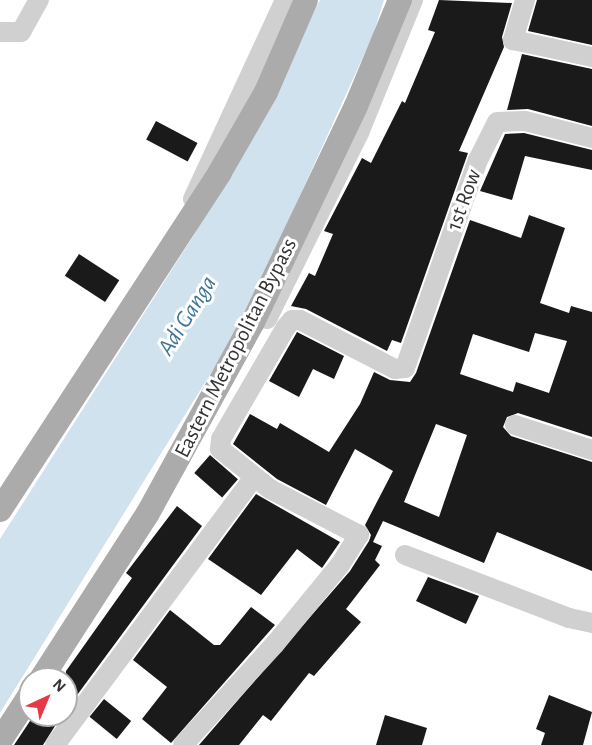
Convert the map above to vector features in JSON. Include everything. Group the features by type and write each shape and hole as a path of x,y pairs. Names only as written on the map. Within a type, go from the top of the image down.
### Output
{"main road":[{"path":"0,510 174,243 266,92 306,0"},
{"name":"Eastern Metropolitan Bypass","path":"48,667 148,513 253,322 356,106 400,0"},
{"path":"0,741 18,713"}],"street":[{"path":"0,32 21,32 39,0"},
{"path":"174,243 285,0"},
{"path":"236,353 263,329 359,133 413,0"},
{"path":"525,0 513,40 592,57"},
{"name":"1st Row","path":"253,478 227,457 219,444 290,321 300,321 401,370 409,364 478,160 497,122 525,121 592,138"},
{"path":"515,424 592,450"},
{"path":"55,745 253,478 359,536 340,565 275,644 183,745"},
{"path":"405,555 569,618 592,623"}],"water":[{"name":"Adi Ganga","path":"320,0 384,0 373,35 242,323 29,667 18,667 18,684 0,713 0,539 194,235"}],"building":[{"path":"439,0 512,3 502,37 504,47 459,151 468,153 401,343 392,340 387,351 306,309 291,306 309,273 315,276 333,234 324,231 362,158 371,163 402,101 405,103 435,32 428,30"},
{"path":"537,0 592,0 592,45 528,31"},
{"path":"522,54 592,69 592,126 528,109 507,110"},
{"path":"156,121 197,143 188,162 146,140"},
{"path":"524,133 592,150 592,170 525,156 512,200 480,191 505,134"},
{"path":"529,215 565,228 540,303 569,313 571,306 592,312 592,437 518,413 507,417 503,427 511,436 592,462 592,571 497,532 484,563 383,521 373,542 382,546 375,560 380,565 346,609 361,622 314,676 309,673 271,721 263,715 239,745 199,745 350,571 369,541 371,535 365,525 393,471 355,449 326,505 277,479 233,444 250,414 277,429 280,423 329,452 360,404 374,372 390,380 410,382 416,373 470,220 521,238","holes":["535,333 567,341 549,393 516,382 513,392 460,374 473,334 529,352","436,424 467,435 439,517 404,502"]},
{"path":"79,254 119,280 105,302 65,276"},
{"path":"297,332 344,356 334,379 313,369 299,397 269,381"},
{"path":"210,455 238,479 222,497 194,473"},
{"path":"256,494 340,542 322,568 297,549 261,595 208,559"},
{"path":"177,506 202,526 78,694 78,667 69,667 132,578 126,573"},
{"path":"428,577 479,596 466,624 416,601"},
{"path":"251,607 275,625 171,743 142,719 167,687 133,660 170,610 214,645 220,645"},
{"path":"549,695 592,712 583,745 541,745 545,733 536,729"},
{"path":"104,699 131,721 117,739 90,717"},
{"path":"385,715 427,728 422,745 376,745"},
{"path":"26,727 54,727 43,745 14,745"}]}
